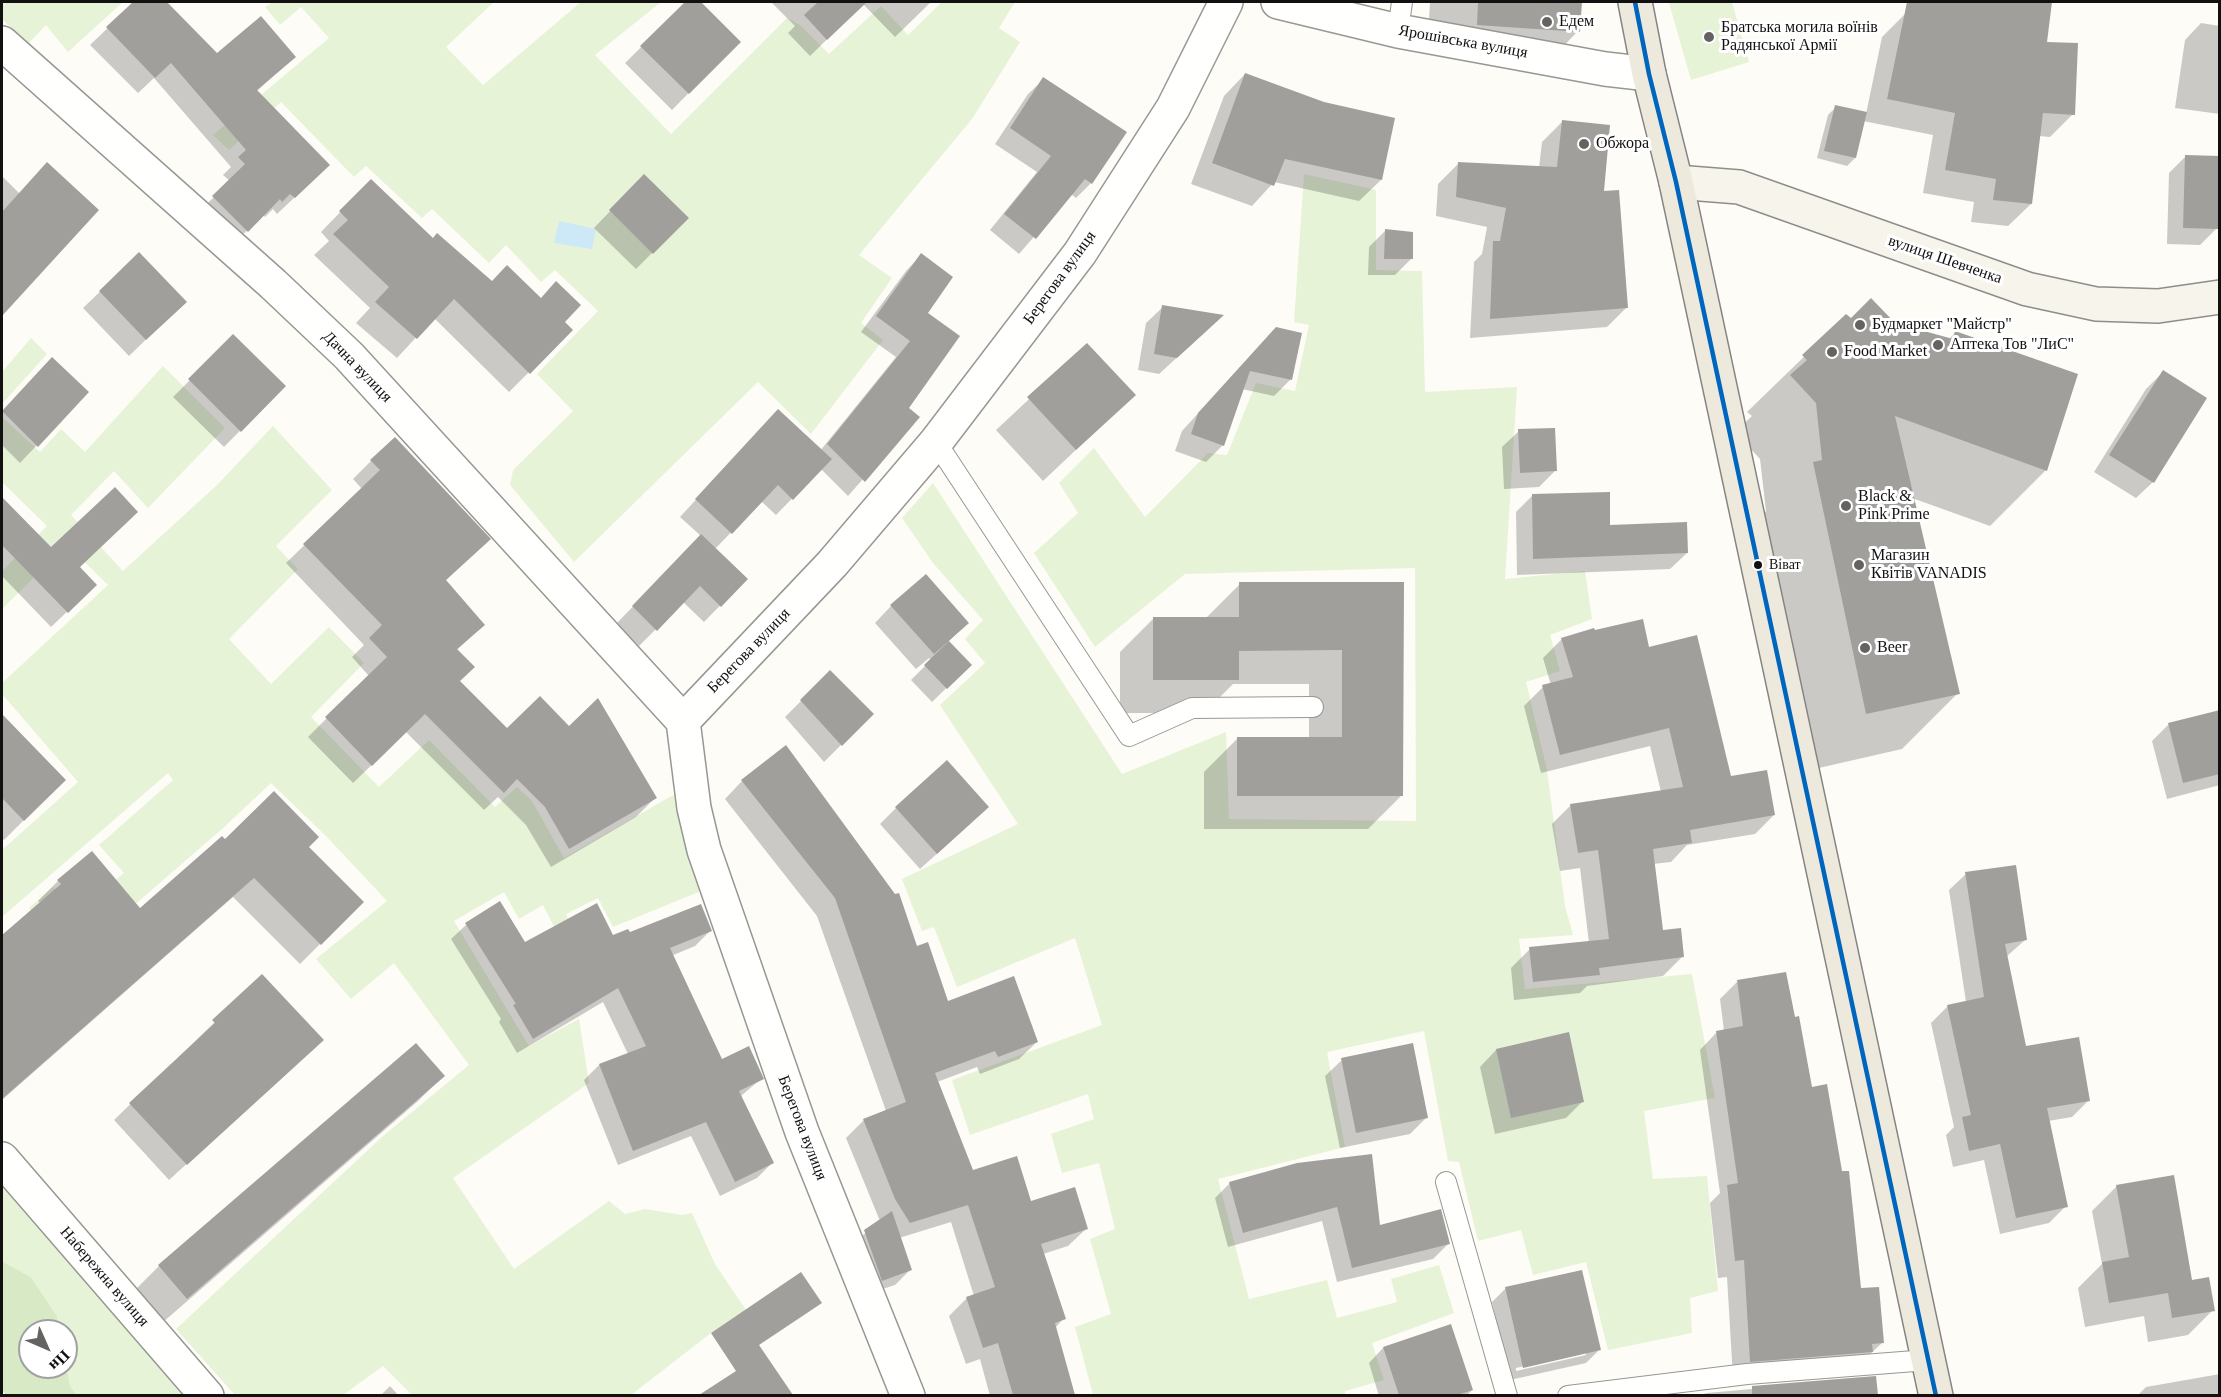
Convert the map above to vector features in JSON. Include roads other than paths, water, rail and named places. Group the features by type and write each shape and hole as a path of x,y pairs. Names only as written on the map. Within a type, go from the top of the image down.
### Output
{"main road":[{"path":"1635,2 1649,74 1676,182 1936,1395"}],"street":[{"name":"Берегова вулиця","path":"908,1395 802,1132 704,850 694,808 683,721 832,564 936,442 1080,253 1173,108 1226,2"},
{"name":"Ярошівська вулиця","path":"1278,2 1400,16 1605,69 1649,74"},
{"name":"Дачна вулиця","path":"2,43 273,284 349,356 683,721"},
{"name":"вулиця Шевченка","path":"1676,182 1739,187 2027,289 2085,301 2158,306 2220,297"},
{"name":"Набережна вулиця","path":"2,1159 207,1395"}],"lane":[{"path":"936,442 1129,736 1192,708 1313,707"},
{"path":"1446,1182 1507,1395"},
{"path":"1568,1395 1747,1374 1928,1360"}],"water":[{"path":"559,221 596,229 592,249 554,243"}],"place":[{"name":"Едем","path":"1547,22"},
{"name":"Братська могила воїнів Радянської Армії","path":"1709,37"},
{"name":"Обжора","path":"1584,144"},
{"name":"Будмаркет \"Майстр\"","path":"1860,325"},
{"name":"Аптека Тов \"ЛиС\"","path":"1938,345"},
{"name":"Food Market","path":"1832,352"},
{"name":"Black & Pink Prime","path":"1846,506"},
{"name":"Віват","path":"1758,565"},
{"name":"Магазин Квітів VANADIS","path":"1859,565"},
{"name":"Beer","path":"1865,648"}]}
